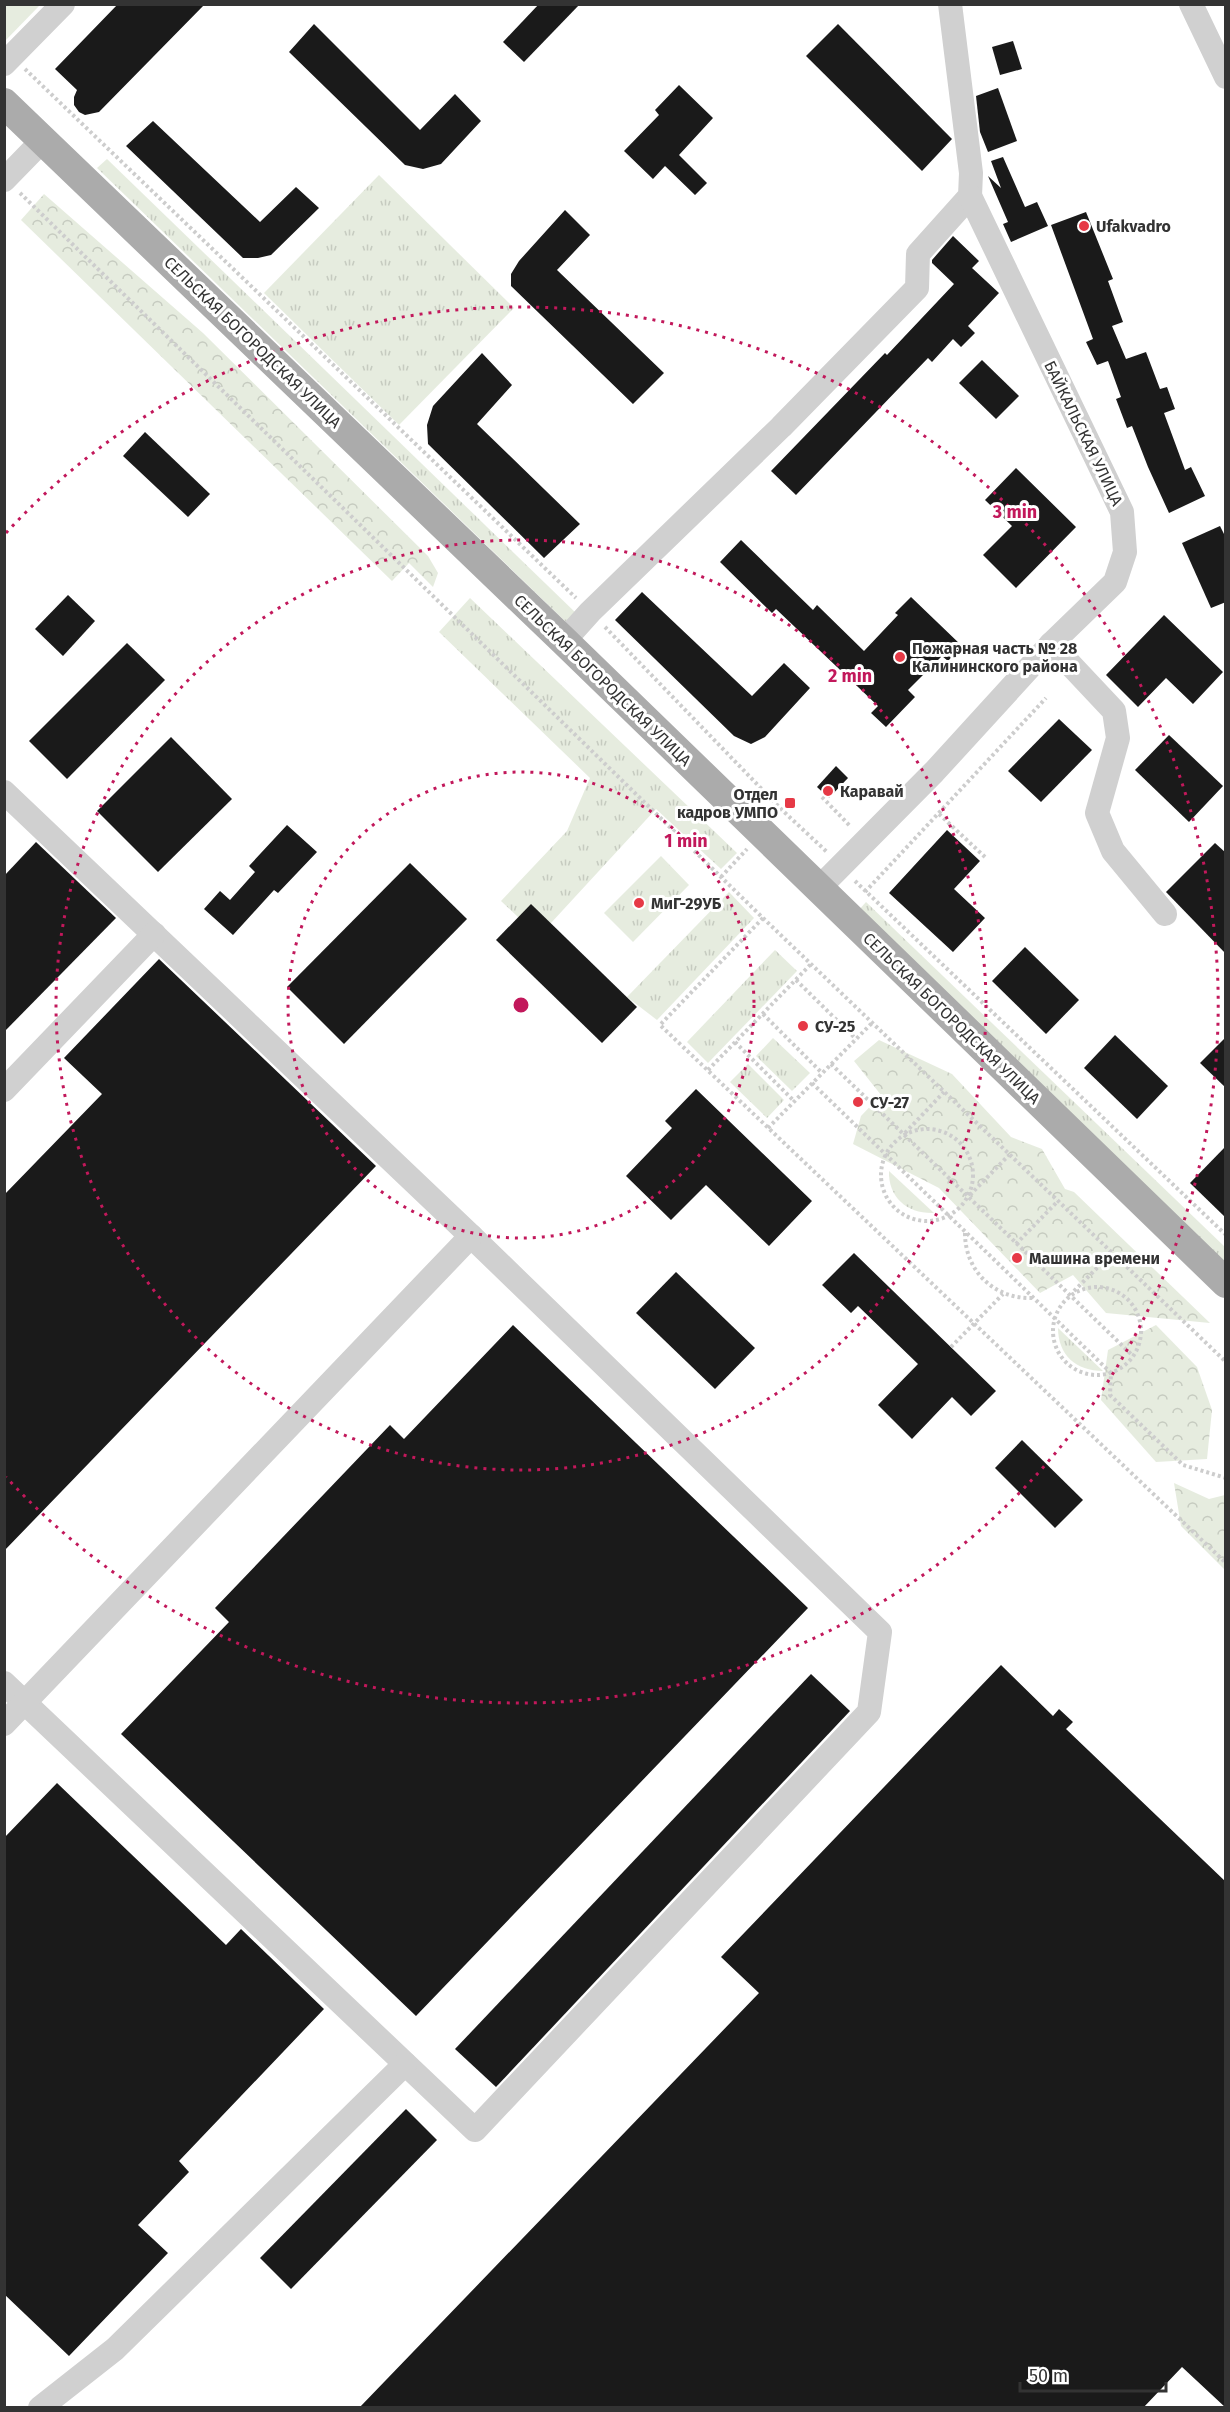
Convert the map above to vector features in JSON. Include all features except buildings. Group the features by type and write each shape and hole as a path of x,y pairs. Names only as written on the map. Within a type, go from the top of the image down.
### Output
{"main road":[{"name":"СЕЛЬСКАЯ БОГОРОДСКАЯ УЛИЦА","path":"4,103 564,641 1226,1283"}],"street":[{"path":"8,60 63,4"},
{"path":"564,641 590,612 781,427 917,288 918,254 970,196 971,173 950,4"},
{"path":"1191,4 1226,76"},
{"path":"5,179 43,140"},
{"name":"БАЙКАЛЬСКАЯ УЛИЦА","path":"818,889 934,772 1051,645 1115,582 1125,552 1122,512 970,196"},
{"path":"1051,645 1114,711 1118,738 1097,813 1113,851 1165,914"},
{"path":"4,792 471,1236 880,1632 868,1712 475,2130 4,1683"},
{"path":"4,1090 154,934"},
{"path":"4,1724 471,1236"},
{"path":"40,2408 115,2349 405,2064"}],"path":[{"path":"8,60 590,612 782,810 842,865 865,892 1226,1235"},
{"path":"5,179 763,918 1226,1362"},
{"path":"865,892 1046,698"},
{"path":"822,797 852,828 854,838"},
{"path":"939,814 985,857"},
{"path":"763,918 660,1025 1226,1563"},
{"path":"708,1070 811,964"},
{"path":"796,980 856,1039"},
{"path":"763,1014 822,1073"},
{"path":"768,1128 872,1023"},
{"path":"735,1042 795,1101"},
{"path":"831,1064 1133,1356"},
{"path":"812,1083 1111,1373 1110,1395 1183,1465 1226,1478"},
{"path":"944,1092 885,1154 881,1168 881,1183 885,1197 894,1209 906,1217 921,1222 935,1221 949,1216 960,1208 1009,1155"},
{"path":"904,1135 916,1130 930,1129 954,1138 970,1159 973,1172 968,1197"},
{"path":"1016,1244 1058,1201"},
{"path":"965,1232 965,1246 969,1260 978,1272 1003,1294 1016,1299 1034,1298"},
{"path":"1069,1295 1095,1286 1115,1291 1132,1303 1139,1316 1141,1330 1139,1343 1133,1356 1123,1366 1111,1373 1084,1374 1061,1358 1054,1346 1052,1332 1059,1306 1069,1295 1112,1253"},
{"path":"951,1347 1003,1294"}],"green space":[{"path":"4,5 40,5 5,41"},
{"path":"107,159 578,615 568,624 97,168"},
{"path":"379,175 514,308 399,425 264,293"},
{"path":"44,194 203,333 428,556 438,573 433,587 409,563 392,581 21,220"},
{"path":"470,598 737,853 721,869 656,809 551,923 518,917 501,901 567,831 590,778 439,632"},
{"path":"661,856 689,885 633,942 604,913"},
{"path":"729,892 754,918 657,1020 627,997"},
{"path":"866,902 1225,1247 1225,1265 858,911"},
{"path":"775,950 797,971 708,1063 687,1042"},
{"path":"773,1038 810,1073 792,1091 756,1056"},
{"path":"879,1040 952,1074 1011,1137 1042,1149 1065,1189 1074,1192 1210,1323 1106,1313 1073,1275 1040,1293 939,1188 853,1144 861,1116 881,1095 854,1061"},
{"path":"748,1064 784,1100 767,1118 730,1082"},
{"path":"889,1171 934,1213 916,1211 901,1202 892,1189"},
{"path":"1156,1325 1197,1367 1212,1410 1207,1459 1156,1462 1101,1400 1108,1350"},
{"path":"1058,1328 1103,1371 1085,1368 1070,1360 1061,1346"},
{"path":"1174,1483 1209,1499 1225,1495 1225,1570 1181,1526"}],"place":[{"name":"Ufakvadro","path":"1084,226"},
{"name":"Пожарная часть № 28 Калининского района","path":"900,657"},
{"name":"Каравай","path":"828,791"},
{"name":"Отдел кадров УМПО","path":"790,803"},
{"name":"МиГ-29УБ","path":"639,903"},
{"name":"СУ-25","path":"803,1026"},
{"name":"СУ-27","path":"858,1102"},
{"name":"Машина времени","path":"1017,1258"}]}
